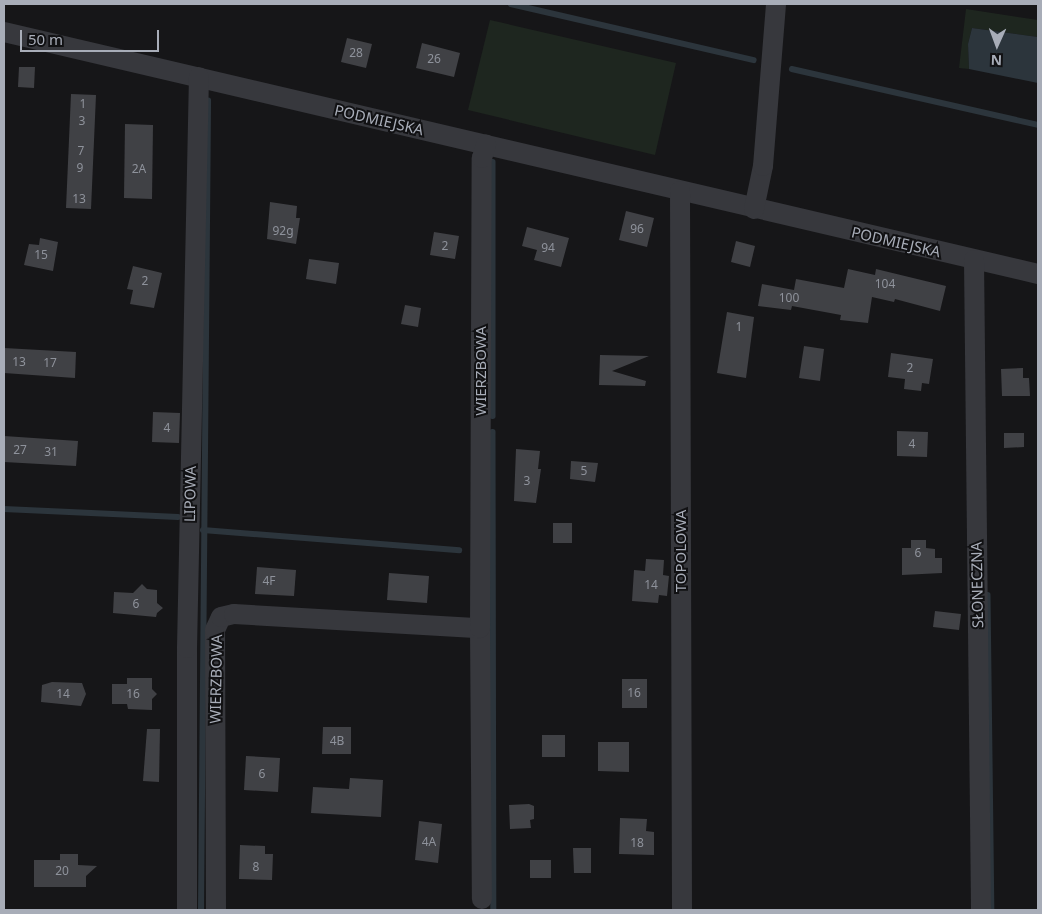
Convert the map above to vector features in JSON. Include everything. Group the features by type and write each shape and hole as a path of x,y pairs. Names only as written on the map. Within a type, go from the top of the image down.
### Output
{"street":[{"path":"754,208 763,166 776,4"},
{"name":"PODMIEJSKA","path":"4,32 1038,274"},
{"name":"LIPOWA","path":"187,910 187,648 199,77"},
{"name":"WIERZBOWA","path":"482,899 480,628 482,168 486,145"},
{"name":"TOPOLOWA","path":"680,191 682,910"},
{"name":"SŁONECZNA","path":"974,260 981,910"},
{"name":"WIERZBOWA","path":"216,910 215,630 221,617 234,614 480,628"}],"shaded area":[{"path":"966,9 1038,20 1038,37 972,28 968,44 969,69 959,68"},
{"path":"490,20 676,63 655,155 468,110"},
{"path":"972,28 1038,37 1038,83 969,69 968,44"}],"building":[{"path":"347,38 372,44 366,68 341,62"},
{"path":"422,43 460,53 454,77 416,68"},
{"path":"19,67 35,67 34,88 18,87"},
{"path":"71,94 96,95 91,209 66,208"},
{"path":"125,124 153,125 152,199 124,198"},
{"path":"270,202 297,206 296,218 300,218 296,244 267,239"},
{"path":"626,211 654,218 647,247 619,240"},
{"path":"527,227 569,238 561,267 534,260 537,250 522,246"},
{"path":"434,232 459,236 455,259 430,255"},
{"path":"40,238 58,242 53,271 24,265 29,244 39,245"},
{"path":"736,241 755,246 750,267 731,262"},
{"path":"309,259 339,263 336,284 306,279"},
{"path":"133,266 162,273 154,308 130,304 133,290 127,289"},
{"path":"848,269 875,275 876,269 946,286 940,311 895,299 894,302 872,297 868,323 840,320 841,315 792,306 791,310 758,306 762,284 794,290 796,279 844,288"},
{"path":"405,305 421,308 418,327 401,324"},
{"path":"727,312 754,317 746,378 717,373"},
{"path":"804,346 824,349 820,381 799,378"},
{"path":"4,348 76,352 75,378 4,373"},
{"path":"891,353 933,359 929,384 922,383 921,391 904,389 905,379 888,377"},
{"path":"600,355 649,356 612,371 646,381 645,386 599,385"},
{"path":"1023,368 1023,378 1029,378 1030,396 1002,396 1001,369"},
{"path":"153,412 180,413 179,443 152,442"},
{"path":"897,431 928,432 927,457 897,456"},
{"path":"1004,433 1024,433 1024,447 1004,448"},
{"path":"4,436 78,441 76,466 4,462"},
{"path":"516,449 540,451 538,469 541,469 536,503 514,501"},
{"path":"571,461 598,463 595,482 570,479"},
{"path":"553,523 572,523 572,543 553,543"},
{"path":"911,540 926,540 926,548 935,549 935,558 942,558 942,573 902,575 902,548 911,548"},
{"path":"646,559 664,560 663,575 669,576 667,596 659,595 658,603 632,601 634,570 645,571"},
{"path":"257,567 296,570 294,596 255,594"},
{"path":"389,573 429,576 427,603 387,600"},
{"path":"142,584 147,589 157,590 157,603 163,608 157,613 156,617 113,613 114,592 133,593"},
{"path":"935,611 961,614 959,630 933,627"},
{"path":"127,678 152,678 152,689 157,694 152,699 152,710 128,709 127,704 112,704 112,684 127,684"},
{"path":"622,679 647,679 647,708 622,708"},
{"path":"52,682 82,683 86,694 81,706 41,702 42,685"},
{"path":"323,727 351,727 351,754 322,754"},
{"path":"147,729 160,729 159,782 143,781"},
{"path":"542,735 565,735 565,757 542,757"},
{"path":"598,742 629,742 629,772 598,771"},
{"path":"246,756 280,758 278,792 244,790"},
{"path":"350,778 383,780 381,817 311,813 313,787 349,789"},
{"path":"529,804 534,806 534,819 530,820 531,828 510,829 509,805"},
{"path":"620,818 647,819 646,831 654,832 654,855 619,854"},
{"path":"419,821 442,824 438,863 415,860"},
{"path":"240,845 265,846 265,854 273,854 272,880 239,879"},
{"path":"573,848 591,848 591,873 574,873"},
{"path":"60,854 78,854 78,865 97,866 86,876 86,887 34,887 34,860 60,860"},
{"path":"530,860 551,860 551,878 530,878"}],"waterway":[{"path":"511,4 754,60"},
{"path":"792,69 1038,125"},
{"path":"201,910 208,101"},
{"path":"493,162 493,416"},
{"path":"493,432 494,910"},
{"path":"4,509 178,517"},
{"path":"203,530 459,550"},
{"path":"988,595 992,910"}]}
